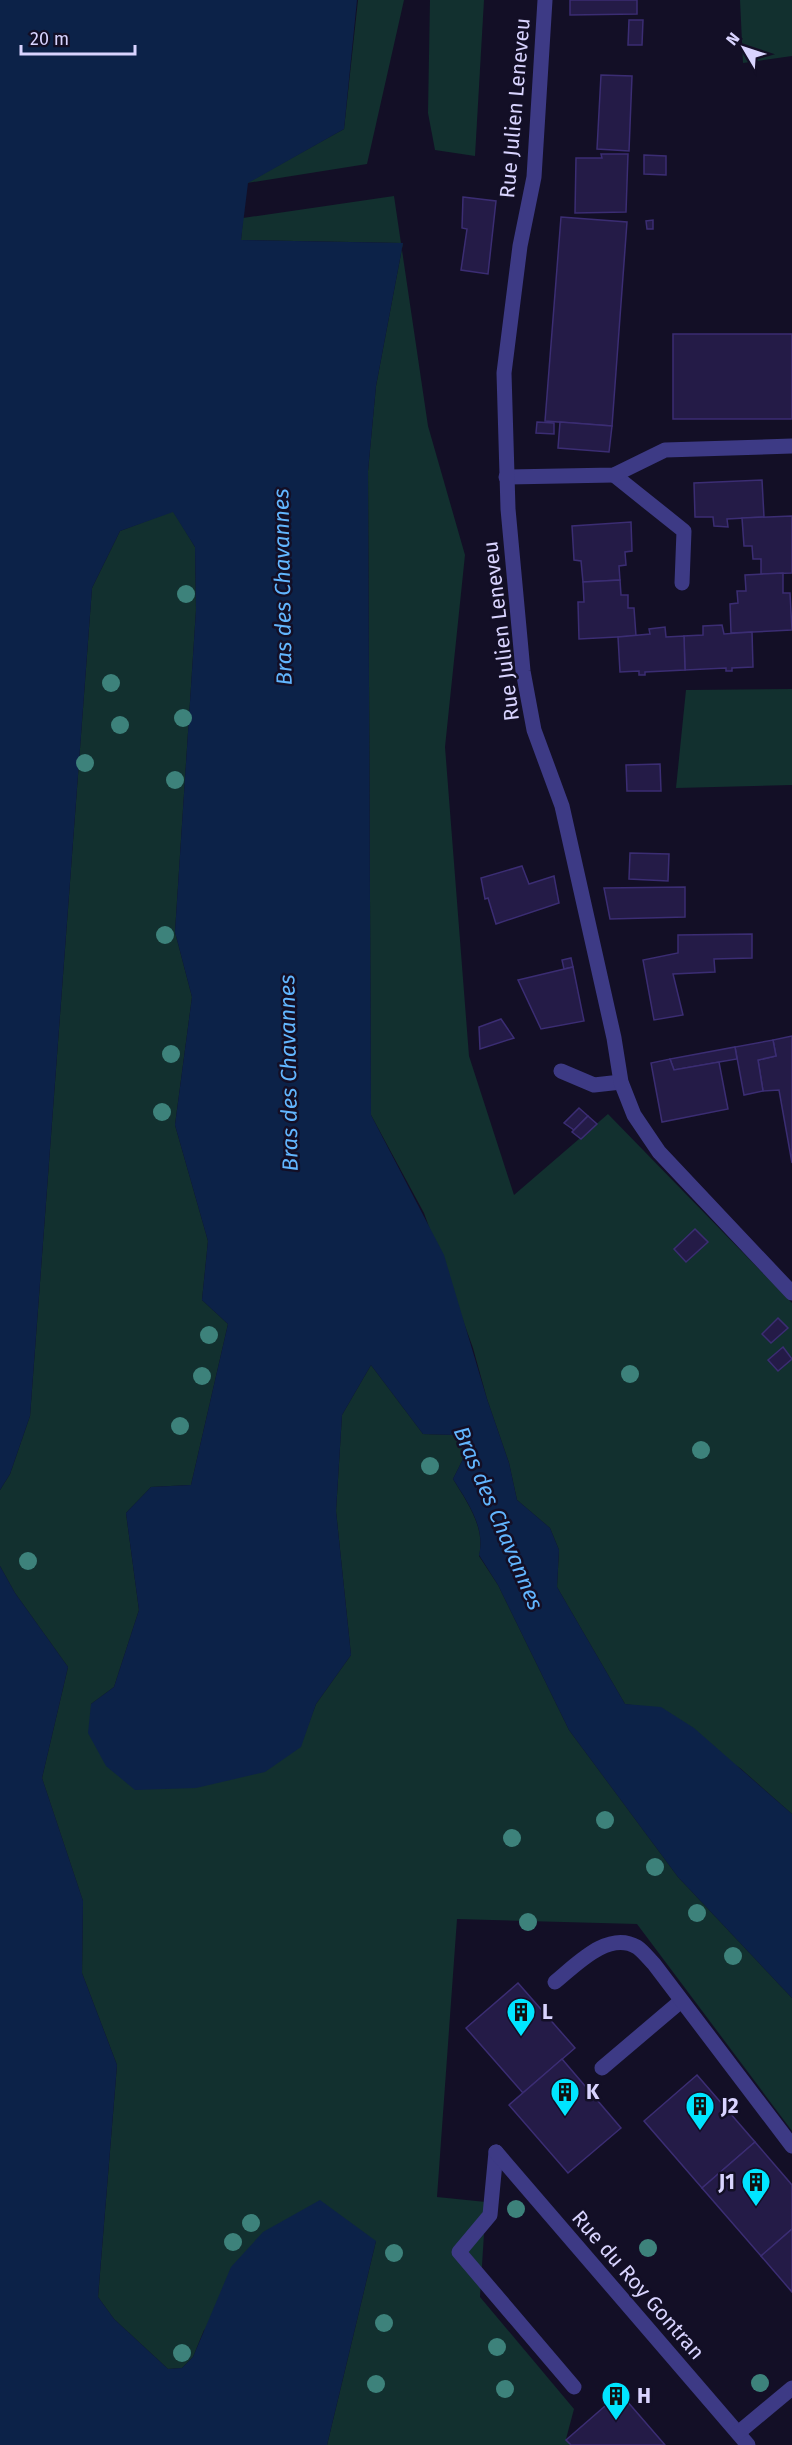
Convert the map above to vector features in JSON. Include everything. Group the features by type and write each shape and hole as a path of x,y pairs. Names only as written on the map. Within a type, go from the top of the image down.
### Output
{"street":[{"name":"Rue Julien Leneveu","path":"545,0 534,177 520,246 504,373 506,477 523,671 534,730 562,806 614,1038 621,1082 634,1115 659,1152 792,1293"},
{"path":"506,477 614,475 665,450 792,446"},
{"path":"614,475 684,531 682,583"},
{"path":"561,1071 594,1085 621,1082"},
{"path":"555,1982 591,1952 618,1942 636,1947 654,1964 792,2146"},
{"path":"602,2068 681,2001"},
{"name":"Rue du Roy Gontran","path":"574,2387 459,2252 490,2215 496,2152 743,2439"},
{"path":"743,2439 792,2388"}],"green space":[{"path":"358,0 404,0 367,164 247,183 344,129"},
{"path":"430,0 484,0 475,156 435,150 428,113"},
{"path":"740,0 792,0 792,56 743,63"},
{"path":"394,196 401,243 241,240 243,218"},
{"path":"402,249 428,426 465,555 445,747 469,1056 514,1195 608,1114 792,1303 792,1814 740,1768 639,1706 625,1704 557,1587 559,1550 550,1528 517,1500 509,1463 487,1399 473,1348 424,1213 371,1115 368,471 376,386"},
{"path":"173,511 195,547 196,610 175,932 192,997 175,1125 208,1241 202,1300 228,1324 191,1485 151,1487 126,1513 139,1610 114,1687 91,1704 300,1747 316,1704 351,1655 336,1511 342,1415 371,1365 423,1434 456,1435 465,1455 453,1479 478,1525 479,1556 498,1585 569,1730 678,1877 792,1998 792,2131 637,1924 457,1919 437,2197 486,2202 480,2297 574,2409 566,2439 571,2445 327,2445 376,2241 204,2330 193,2357 182,2368 168,2369 114,2319 98,2297 117,2065 82,1973 83,1901 42,1778 68,1667 15,1593 0,1566 0,1490 10,1474 30,1416 92,588 120,531"},
{"path":"792,689 792,785 676,788 686,690"}],"water":[{"name":"Bras des Chavannes","path":"0,0 357,0 344,129 248,183 241,240 403,243 376,386 368,471 371,1115 444,1255 487,1399 509,1463 517,1500 550,1528 559,1550 557,1587 625,1704 661,1707 694,1728 792,1814 792,1998 678,1877 569,1730 498,1585 479,1555 478,1525 453,1479 465,1455 456,1435 423,1434 371,1365 342,1415 336,1511 351,1655 316,1704 301,1747 265,1772 196,1788 135,1790 106,1766 88,1733 91,1704 114,1687 139,1610 126,1513 151,1487 191,1485 228,1324 202,1300 208,1241 175,1125 192,997 175,932 196,610 195,547 173,512 120,531 92,588 30,1416 10,1474 0,1490"},
{"path":"0,1566 15,1593 68,1667 42,1778 83,1901 82,1973 117,2065 98,2297 114,2319 168,2369 182,2368 193,2357 231,2267 263,2232 320,2200 376,2241 327,2445 0,2445"}],"building":[{"path":"570,0 637,0 637,14 570,15"},
{"path":"629,20 643,20 642,45 628,45"},
{"path":"601,75 632,76 629,151 597,149"},
{"path":"601,154 628,154 626,212 575,213 576,158 602,158"},
{"path":"644,155 666,156 666,175 644,174"},
{"path":"463,197 496,201 488,274 461,270 467,229 462,228"},
{"path":"561,217 627,222 612,426 545,421"},
{"path":"653,220 653,229 647,229 646,221"},
{"path":"673,334 792,334 792,419 673,419"},
{"path":"537,422 554,423 554,434 536,433"},
{"path":"560,422 612,426 609,452 558,448"},
{"path":"762,480 764,517 727,519 728,527 714,526 713,517 695,517 694,483"},
{"path":"792,516 792,573 761,574 761,559 753,559 752,546 744,546 742,518"},
{"path":"631,522 632,551 625,552 626,565 619,566 620,580 583,582 581,561 574,560 572,526"},
{"path":"783,573 783,593 790,593 792,630 731,633 730,604 738,603 737,591 746,591 745,575"},
{"path":"620,580 621,595 628,595 628,608 634,608 636,636 579,639 578,602 584,602 583,582"},
{"path":"722,625 724,634 752,632 753,667 732,668 732,671 726,671 726,668 685,670 684,636 703,635 703,626"},
{"path":"665,627 666,637 684,636 685,670 645,672 645,675 639,675 639,671 620,672 618,637 650,634 649,629"},
{"path":"660,764 661,791 627,791 626,765"},
{"path":"630,853 669,854 668,881 629,879"},
{"path":"522,866 529,884 554,876 559,903 496,924 488,898 485,899 481,878"},
{"path":"685,887 685,917 610,919 604,888"},
{"path":"752,934 752,958 714,959 715,972 673,974 683,1015 654,1020 643,960 678,953 678,935"},
{"path":"571,958 573,967 564,969 562,960"},
{"path":"573,967 584,1021 541,1029 518,980"},
{"path":"501,1019 514,1038 480,1049 479,1027"},
{"path":"792,1036 792,1163 779,1090 763,1091 758,1060 776,1056 773,1040"},
{"path":"773,1040 776,1056 758,1060 763,1091 744,1095 735,1047"},
{"path":"735,1047 737,1059 674,1070 670,1059"},
{"path":"670,1059 674,1070 719,1062 728,1109 662,1122 651,1063"},
{"path":"579,1108 588,1116 574,1130 564,1123"},
{"path":"588,1116 597,1124 581,1139 572,1132"},
{"path":"695,1229 708,1242 686,1262 674,1249"},
{"path":"778,1318 788,1328 771,1343 762,1334"},
{"path":"783,1347 792,1359 778,1371 768,1360"},
{"name":"L","path":"518,1983 575,2048 523,2093 466,2028"},
{"name":"K","path":"562,2059 621,2128 568,2173 509,2105"},
{"name":"J2","path":"697,2075 755,2142 702,2188 644,2121"},
{"name":"J1","path":"755,2142 792,2185 792,2229 761,2256 702,2188"},
{"path":"792,2229 792,2292 761,2256"},
{"name":"H","path":"620,2393 665,2445 571,2445 566,2440"}],"place":[{"name":"L","path":"521,2038"},
{"name":"K","path":"565,2118"},
{"name":"J2","path":"700,2132"},
{"name":"J1","path":"756,2208"},
{"name":"H","path":"616,2422"}]}
